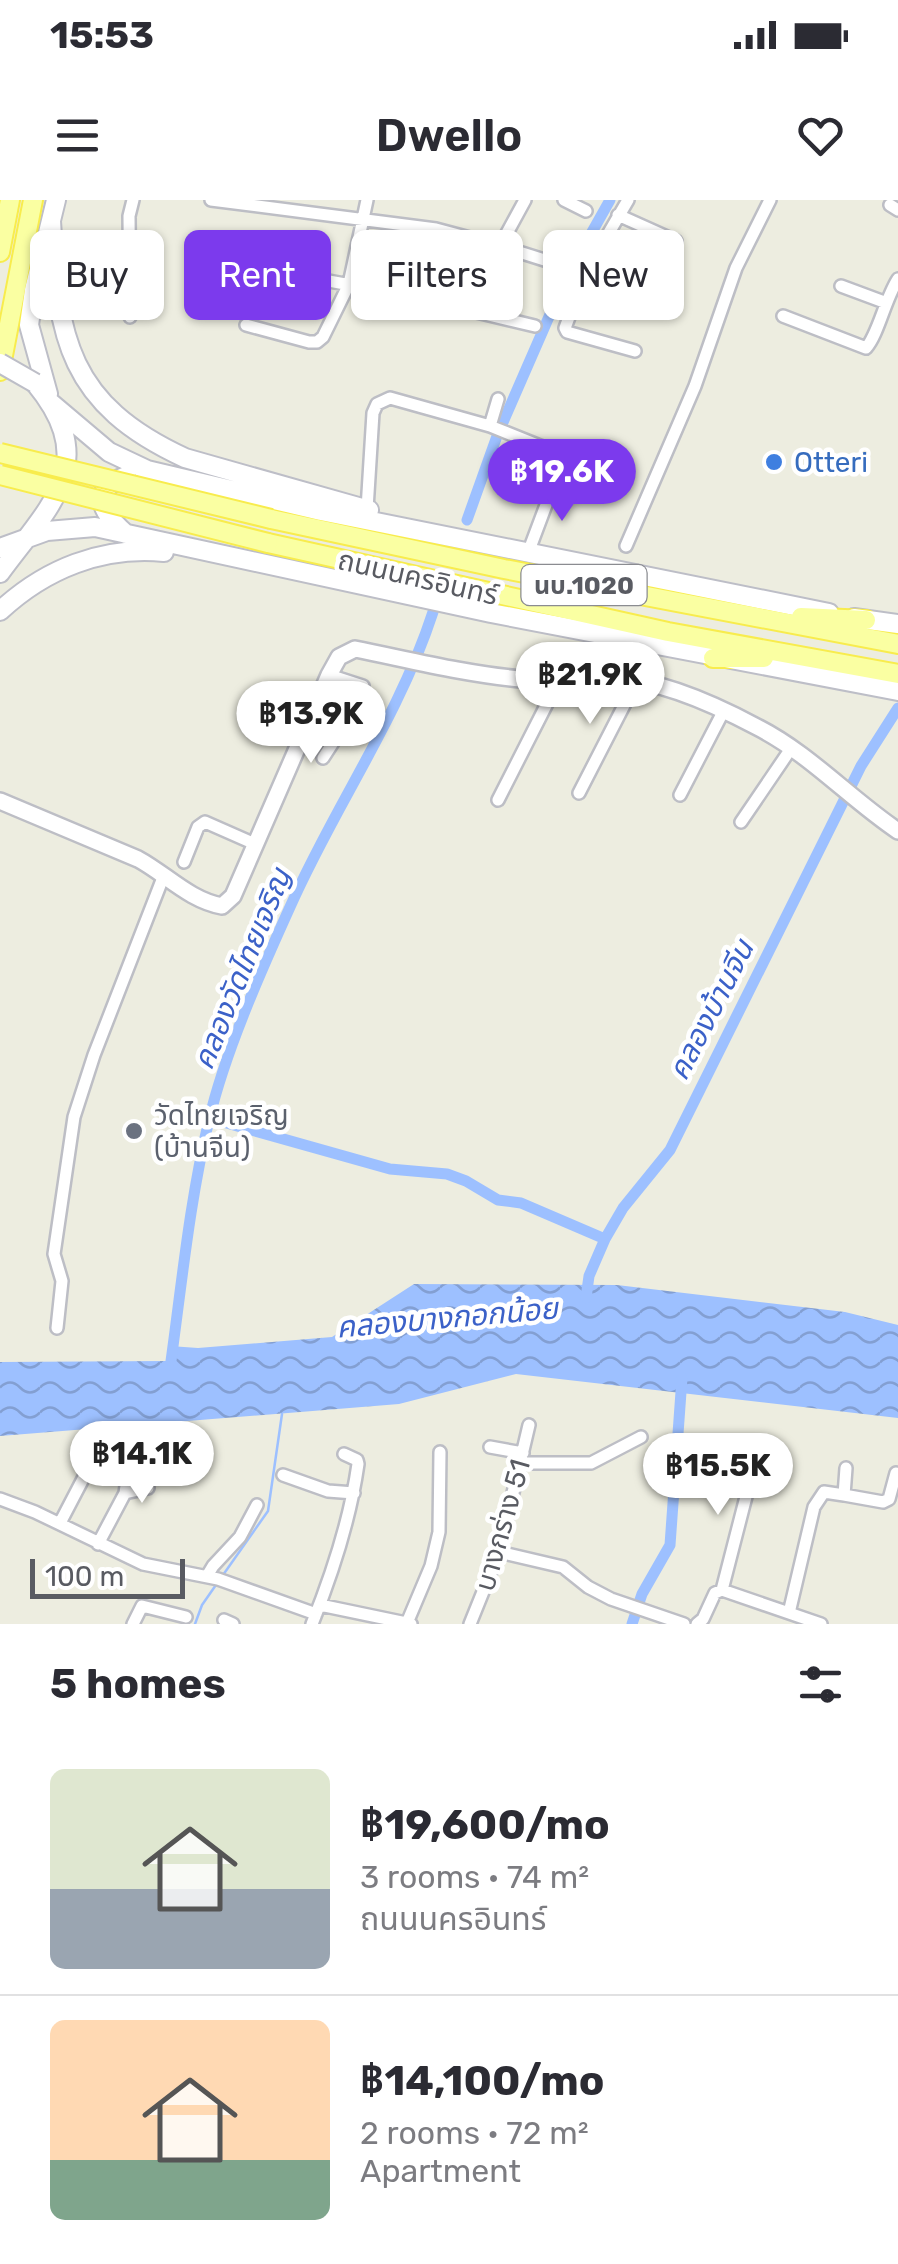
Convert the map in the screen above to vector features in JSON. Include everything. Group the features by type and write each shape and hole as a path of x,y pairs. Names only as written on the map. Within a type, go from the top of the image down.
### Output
{"main road":[{"path":"0,252 10,200"},
{"path":"32,200 0,367 35,383 51,403"},
{"path":"0,574 55,501 64,477 62,426 51,403 30,326 34,290 56,200"},
{"path":"51,221 60,323 92,389 109,408 160,446 185,458 448,535"},
{"name":"ถนนนครอินทร์","path":"51,403 110,452 147,470 321,511 898,624"},
{"name":"ถนนนครอินทร์","path":"0,452 271,519 504,569 898,644"},
{"path":"126,534 108,519 102,502 104,490 113,482 147,470"},
{"name":"ถนนนครอินทร์","path":"0,476 268,542 668,632 898,674"},
{"name":"ถนนนครอินทร์","path":"0,548 71,527 95,527 630,642 898,692"},
{"path":"0,612 36,582 74,563 112,553 144,550 224,556"},
{"path":"741,615 866,620"},
{"path":"714,658 805,657"}],"street":[{"path":"129,230 133,200"},
{"path":"211,200 440,230"},
{"path":"246,324 317,342 337,315 350,284 368,200"},
{"path":"509,230 525,200"},
{"path":"564,200 586,211"},
{"path":"609,230 628,200"},
{"path":"626,546 694,386 736,268 770,200"},
{"path":"618,216 650,230"},
{"path":"783,316 866,348 898,278"},
{"path":"331,281 535,326"},
{"path":"841,286 884,302"},
{"path":"568,320 567,332 635,352"},
{"path":"367,510 373,413 377,404 390,398 493,426 550,450 555,456 555,481 528,553"},
{"path":"493,426 498,399"},
{"path":"578,793 630,679 630,642"},
{"path":"0,801 138,859 182,890 222,906 232,896 329,675 339,657 355,649 522,679 630,679 723,712 792,747 898,831"},
{"path":"329,675 364,686"},
{"path":"498,800 559,680"},
{"path":"680,795 723,712"},
{"path":"309,715 336,728 334,741 323,758"},
{"path":"741,822 792,747"},
{"path":"184,862 198,827 206,822 255,844"},
{"path":"57,1328 62,1281 54,1254 74,1117 94,1054 164,875"},
{"name":"บางกร่าง 51","path":"470,1624 499,1552 529,1425"},
{"path":"490,1447 523,1458 591,1464 641,1436"},
{"path":"98,1544 125,1493 131,1451"},
{"path":"1,1499 17,1503 143,1564 218,1579 316,1614 408,1623 431,1566 439,1532 440,1452"},
{"path":"316,1614 354,1493 357,1460 344,1454"},
{"path":"722,1590 756,1454"},
{"path":"844,1495 846,1468"},
{"path":"789,1613 818,1496 824,1492 883,1502 889,1500 896,1473"},
{"path":"283,1475 328,1490 354,1493"},
{"path":"60,1523 84,1477"},
{"path":"125,1493 148,1488"},
{"path":"218,1579 213,1566 240,1537 257,1505"},
{"path":"499,1552 563,1567 588,1587 633,1608 684,1624"},
{"path":"696,1624 704,1619 715,1593 722,1590 820,1624"},
{"path":"133,1624 142,1606 186,1617"}],"water":[{"name":"คลองบางกอกน้อย","path":"414,1284 617,1285 845,1312 898,1325 898,1418 516,1374 399,1404 0,1436 0,1362 167,1361 170,1346 198,1348 332,1337"}],"waterway":[{"name":"คลองวัดไทยเจริญ","path":"467,520 497,436 565,280 610,200"},
{"name":"คลองวัดไทยเจริญ","path":"171,1361 197,1180 224,1067 290,907 402,688 433,612"},
{"name":"คลองบ้านจีน","path":"586,1298 589,1276 605,1239 623,1208 670,1150 861,766 898,708"},
{"path":"209,1118 390,1169 447,1174 498,1200 521,1203 605,1239"},
{"path":"632,1624 642,1594 670,1545 682,1378"},
{"path":"223,1575 268,1511 282,1414"},
{"path":"195,1624 218,1582"}],"place":[{"name":"Otteri","path":"774,462"},
{"name":"วัดไทยเจริญ (บ้านจีน)","path":"134,1131"}]}
